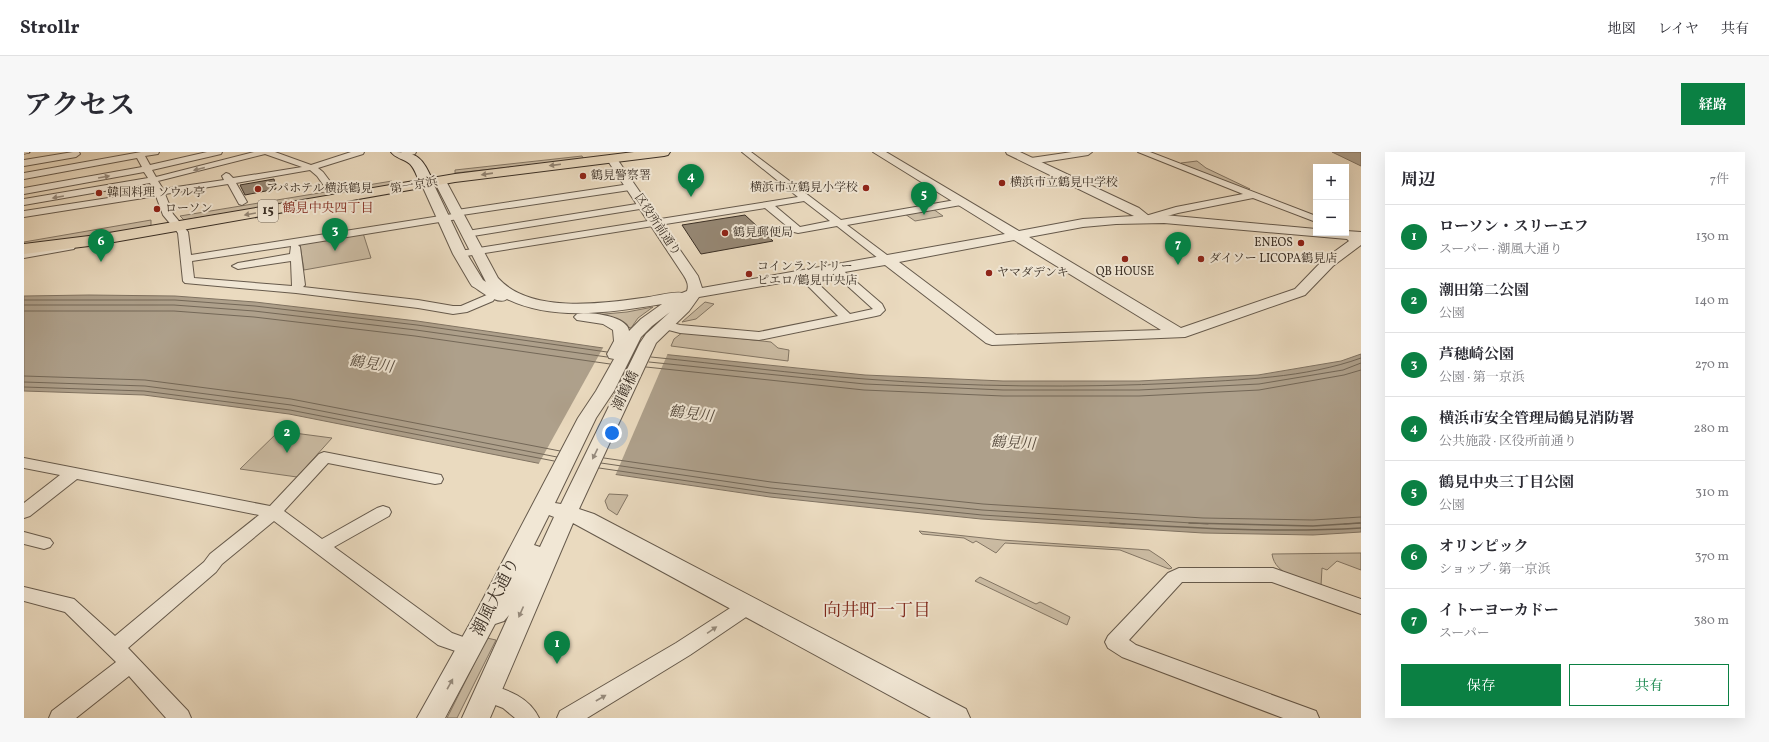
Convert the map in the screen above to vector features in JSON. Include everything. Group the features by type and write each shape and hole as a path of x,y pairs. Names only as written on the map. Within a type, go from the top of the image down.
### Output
{"highway":[{"name":"第一京浜","path":"24,238 330,188 574,152"},
{"name":"第一京浜","path":"24,249 97,240 158,230 431,174 664,152"}],"main road":[{"path":"418,152 426,156 431,174"},
{"path":"405,153 431,174"}],"street":[{"path":"24,154 40,152"},
{"path":"24,176 153,152"},
{"path":"24,191 146,169 218,152"},
{"path":"24,202 153,180 264,152"},
{"path":"267,152 312,168 320,174 330,188"},
{"path":"332,152 346,156"},
{"path":"24,214 312,168 360,152"},
{"path":"746,152 992,340 1179,334 1300,292 1328,263 1355,244 1355,235"},
{"path":"878,152 1179,334"},
{"path":"1011,152 1135,211 1146,219"},
{"path":"1030,161 1088,152"},
{"path":"1142,152 1313,218"},
{"path":"24,163 76,153 82,180 83,205"},
{"path":"205,154 231,182 242,202"},
{"path":"140,155 146,169 160,193 168,215 183,232 189,281 296,290 413,303 453,310 463,309 489,298"},
{"name":"区役所前通り","path":"611,158 694,282 695,288 692,294"},
{"path":"431,174 457,214 491,279 501,290 538,303 582,308 624,305 676,297 1083,223 1146,219 1185,220 1313,233"},
{"path":"431,174 443,218 460,254 478,283 480,290 489,298 514,308 531,312 607,320 621,328 626,342 663,309 692,294"},
{"path":"187,259 630,187"},
{"path":"1146,219 1176,210 1254,195"},
{"path":"460,254 807,198"},
{"path":"767,204 798,230 961,202"},
{"path":"467,234 643,206"},
{"path":"24,255 158,230"},
{"path":"294,242 298,285 296,290"},
{"path":"236,285 238,251"},
{"path":"238,266 295,257"},
{"path":"665,325 680,329 759,336 876,312 879,310 878,307 835,269"},
{"path":"802,275 847,318"},
{"path":"478,283 490,292 515,302 562,311 595,312 620,310 653,305 676,297"},
{"name":"潮鶴橋","path":"582,482 652,337 686,304 692,294"},
{"name":"潮風大通り","path":"431,718 482,625 587,418 605,391 626,342"},
{"path":"114,648 210,567 216,559 274,512 324,457 435,479"},
{"path":"24,463 274,512 445,639 470,648"},
{"path":"24,512 76,472"},
{"name":"潮風大通り","path":"476,718 515,626 582,482"},
{"path":"544,505 586,519 956,718"},
{"path":"321,547 383,512"},
{"path":"482,625 499,611 515,592 551,521 568,513"},
{"path":"24,538 44,543"},
{"path":"1308,718 1129,651 1115,642 1175,576 1179,574 1273,575 1361,607"},
{"path":"24,594 67,604 72,607 130,663 180,718"},
{"path":"568,718 683,649 748,606"},
{"path":"60,718 130,663"},
{"path":"463,718 465,713 487,693 510,700 518,706 528,718"}],"shaded area":[{"path":"582,156 584,159 455,173 455,170"},
{"path":"1197,161 1206,168 1250,189 1246,190 1181,165 1181,163"},
{"path":"392,181 394,186 184,220 180,216"},
{"path":"933,209 943,216 915,221 905,214"},
{"path":"151,220 151,228 24,246 24,242"},
{"path":"363,233 371,258 304,270 300,245 303,243"},
{"path":"705,302 714,304 696,319 682,322"},
{"path":"653,307 638,318 631,328 594,315 627,312"},
{"path":"683,332 771,342 778,348 789,350 788,361 671,346 674,339"},
{"path":"279,431 332,438 297,477 240,469"},
{"path":"609,494 628,495 617,515 608,509 605,501"},
{"path":"919,531 1002,540 1149,550 1164,560 1172,568 1169,569 1120,550 1005,543 996,553 976,541 973,543 964,538 922,534"},
{"path":"1361,553 1361,570 1337,561 1327,570 1322,568 1321,586 1298,579 1284,572 1274,561 1272,554"},
{"path":"980,577 1036,604 1040,602 1070,617 1067,625 975,581"},
{"path":"487,638 496,640 457,718 447,718"}],"water":[{"path":"1332,152 1361,152 1361,166"},
{"name":"鶴見川","path":"24,296 175,296 255,302 417,321 603,348 865,375 1003,381 1139,381 1258,375 1341,361 1361,354 1361,532 1313,535 1203,533 981,519 874,508 770,497 537,463 289,414 144,395 24,391"}],"pier":[{"path":"604,346 668,353 615,476 538,465"}],"building":[{"name":"アパホテル横浜鶴見","path":"274,179 276,189 245,195 240,185"},
{"name":"鶴見郵便局","path":"745,215 773,241 701,254 682,225"}],"railway":[{"path":"24,153 29,152"}],"place":[{"name":"鶴見警察署","path":"583,176"},
{"name":"横浜市立鶴見中学校","path":"1002,183"},
{"name":"横浜市立鶴見小学校","path":"866,188"},
{"name":"アパホテル横浜鶴見","path":"258,189"},
{"name":"韓国料理 ソウル亭","path":"99,193"},
{"name":"横浜市安全管理局鶴見消防署","path":"691,197"},
{"name":"ローソン","path":"157,209"},
{"name":"鶴見中央三丁目公園","path":"924,215"},
{"name":"鶴見郵便局","path":"725,233"},
{"name":"ENEOS","path":"1301,243"},
{"name":"芦穂崎公園","path":"335,251"},
{"name":"QB HOUSE","path":"1125,259"},
{"name":"ダイソー LICOPA鶴見店","path":"1201,259"},
{"name":"オリンピック","path":"101,262"},
{"name":"イトーヨーカドー","path":"1178,265"},
{"name":"ヤマダデンキ","path":"989,273"},
{"name":"コインランドリー ピエロ/鶴見中央店","path":"749,274"},
{"name":"潮田第二公園","path":"287,453"},
{"name":"ローソン・スリーエフ","path":"557,664"}],"district":[{"name":"鶴見中央四丁目","path":"328,209"},
{"name":"向井町一丁目","path":"877,611"}]}
